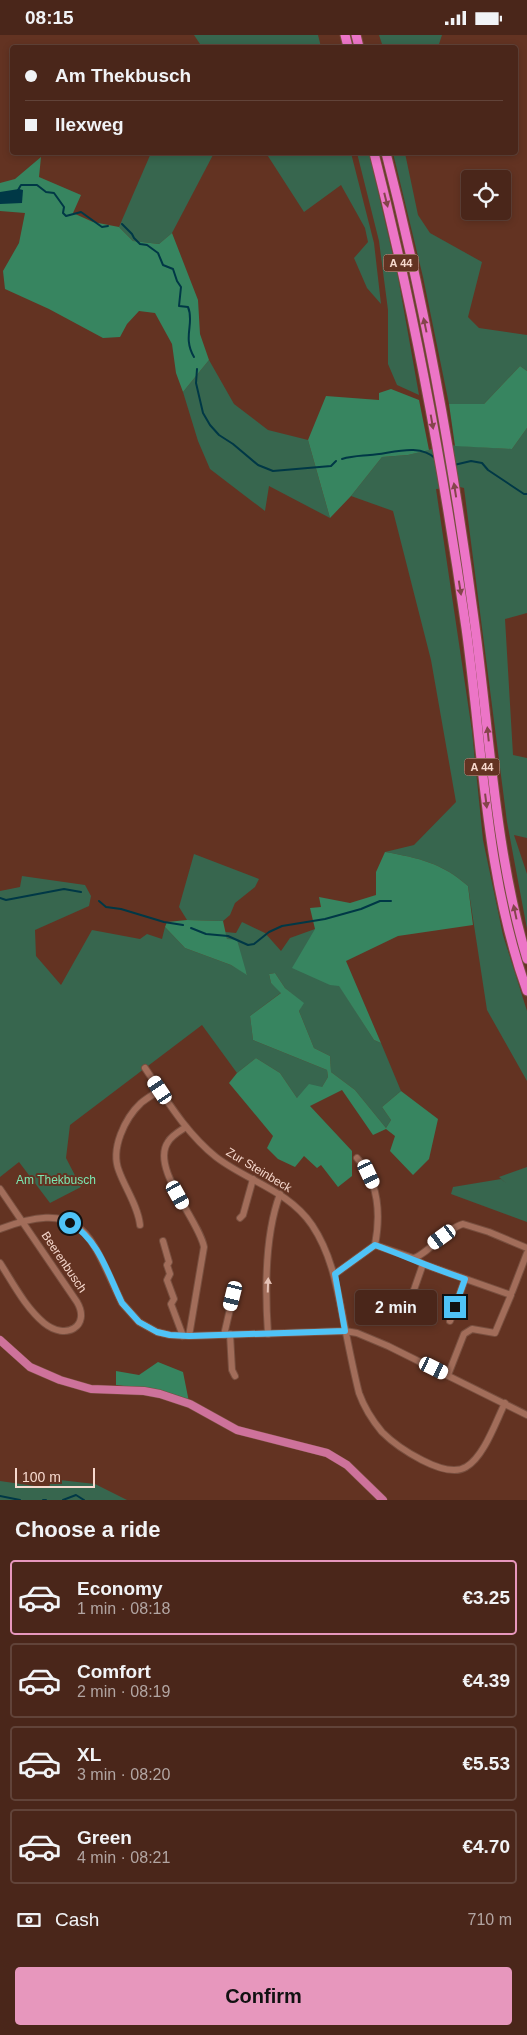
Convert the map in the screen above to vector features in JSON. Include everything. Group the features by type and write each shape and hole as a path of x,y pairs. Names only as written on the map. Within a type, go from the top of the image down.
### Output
{"highway":[{"name":"A 44","path":"374,155 401,264 452,539 470,658 490,839 509,930 527,991"},
{"name":"A 44","path":"386,155 410,251 435,373 463,538 500,836 518,929 527,959"}],"main road":[{"path":"0,1340 30,1367 60,1380 99,1390 144,1391 160,1394 190,1405 237,1430 327,1453 347,1465 383,1500"}],"street":[{"name":"Zur Steinbeck","path":"145,1068 186,1127 218,1159 280,1194 302,1213 312,1225 335,1274 359,1393 372,1419 390,1439 436,1467 453,1471 463,1469 472,1463 480,1452 505,1403"},
{"path":"140,1225 139,1216 119,1172 116,1155 120,1139 131,1115 142,1102 160,1090"},
{"path":"186,1127 168,1142 164,1154 166,1167 178,1195 202,1239 204,1247 186,1336"},
{"path":"335,1274 375,1245 377,1222 376,1192 366,1168 357,1158"},
{"path":"240,1218 243,1215 253,1179"},
{"path":"0,1189 22,1220"},
{"path":"268,1334 269,1239 274,1209 280,1194"},
{"path":"0,1229 22,1220 43,1217 62,1219 78,1227 97,1249 122,1303 133,1317 157,1332 186,1336 345,1331 357,1333 378,1341 527,1415"},
{"name":"Beerenbusch","path":"0,1263 28,1305 48,1326 58,1331 68,1332 80,1322 81,1311 77,1302 22,1220"},
{"path":"413,1258 421,1256 431,1245 452,1229 463,1224 489,1231 527,1248"},
{"path":"163,1241 169,1262 167,1265 170,1275 167,1280 174,1299 171,1304 186,1336"},
{"path":"375,1245 413,1258 423,1265 511,1293"},
{"path":"448,1375 464,1334 472,1329 495,1333 527,1253"},
{"path":"409,1305 423,1265"},
{"path":"450,1321 465,1279"},
{"path":"230,1291 233,1296 227,1335 232,1370 235,1376"}],"green space":[{"path":"194,35 318,35 320,45 201,45"},
{"path":"379,35 442,35 439,45 382,45"},
{"path":"150,155 213,155 172,233 159,244 133,241 119,227"},
{"path":"267,155 352,155 374,243 381,304 367,288 354,258 368,242 365,228 341,185 304,212"},
{"path":"358,155 369,155 398,277 419,395 397,385 388,364 388,310 379,241"},
{"path":"393,155 405,155 418,215 430,233 482,262 468,317 479,328 527,335 527,371 520,366 484,404 449,404 423,277"},
{"path":"41,157 39,177 81,195 73,213 93,222 119,227 133,241 159,244 172,233 198,300 200,334 209,360 183,392 176,373 172,344 155,313 139,311 127,324 120,337 103,338 49,309 5,289 3,271 19,243 25,213 0,211 0,183 15,179"},
{"path":"209,360 234,404 268,430 308,440 330,518 269,486 265,511 210,469 198,441 183,392"},
{"path":"520,366 527,371 527,428 512,449 455,446 449,404 484,404"},
{"path":"391,389 419,400 429,450 408,455 382,457 351,496 330,518 308,440 326,396 379,400 379,393"},
{"path":"527,428 527,613 505,619 513,755 527,758 527,838 514,835 527,874 527,929 507,822 464,488 436,489 472,731 483,840 503,935 527,1011 527,1081 487,1010 468,886 449,872 430,863 385,852 414,845 456,802 431,660 393,511 351,496 382,457 408,455 448,445 512,449"},
{"path":"385,852 430,863 449,872 468,886 473,925 398,936 346,961 381,1043 374,1040 339,986 330,985 292,968 315,929 310,908 321,907 319,897 350,903 376,895 376,872"},
{"path":"194,854 259,879 255,887 235,903 230,915 223,921 187,920 179,907"},
{"name":"Am Thekbusch","path":"22,876 85,885 91,896 89,906 35,930 36,956 61,985 92,930 140,939 147,934 162,939 165,927 185,948 231,965 247,974 225,932 236,933 242,922 265,933 281,951 290,938 315,929 330,985 339,985 374,1040 381,1043 401,1091 382,1107 391,1120 386,1128 355,1090 331,1072 330,1056 314,1048 299,1011 303,1003 285,988 275,973 269,974 271,983 282,992 250,1016 253,1040 327,1070 328,1077 322,1087 297,1098 280,1073 256,1058 237,1073 202,1025 70,1125 66,1158 81,1187 50,1203 19,1162 0,1177 0,891 20,887"},
{"path":"187,920 223,921 227,939 237,940 247,975 231,965 185,948 165,927 167,922"},
{"path":"275,973 285,988 304,1003 299,1011 314,1048 330,1056 331,1072 355,1090 386,1128 391,1120 382,1107 401,1091 438,1119 429,1159 413,1175 390,1151 395,1136 386,1129 373,1135 342,1090 310,1106 352,1151 352,1176 338,1187 321,1165 317,1168 304,1156 295,1167 278,1159 267,1148 273,1136 229,1083 237,1073 256,1058 280,1073 297,1098 309,1084 322,1087 328,1077 327,1070 253,1040 250,1016 281,993 271,983 269,974"},
{"path":"527,1167 527,1222 451,1194 453,1187 501,1179 507,1184 499,1177"},
{"path":"158,1362 183,1372 189,1402 155,1390 116,1385 116,1371 139,1375"},
{"path":"51,1479 95,1484 127,1500 0,1500 0,1481 49,1488"}],"water":[{"path":"23,190 22,203 0,204 0,192"}],"waterway":[{"path":"18,190 21,185 37,185 46,192 54,193 64,207 63,213 66,216 81,212 102,227 108,226"},
{"path":"122,224 140,244 147,245 158,253 163,265 173,269 181,287 179,306 188,307 190,313 189,343 194,357"},
{"path":"197,369 196,383 203,413 210,425 219,435 258,465 273,471 331,466 336,461"},
{"path":"342,459 404,450 421,451 436,459"},
{"path":"454,465 471,461 482,463 488,470 524,494 527,494"},
{"path":"0,898 6,900 64,889 81,892"},
{"path":"99,901 106,907 183,925"},
{"path":"191,928 206,934 228,936 248,945 254,944 269,932 282,926 325,919 361,909 380,901 391,901"},
{"path":"63,1500 76,1495 84,1500"},
{"path":"0,1496 20,1500"}],"route":[{"path":"70,1223 78,1227 93,1243 127,1311 139,1322 157,1332 189,1336 345,1331 335,1274 375,1245 413,1258 423,1265 465,1279 455,1307"}]}
